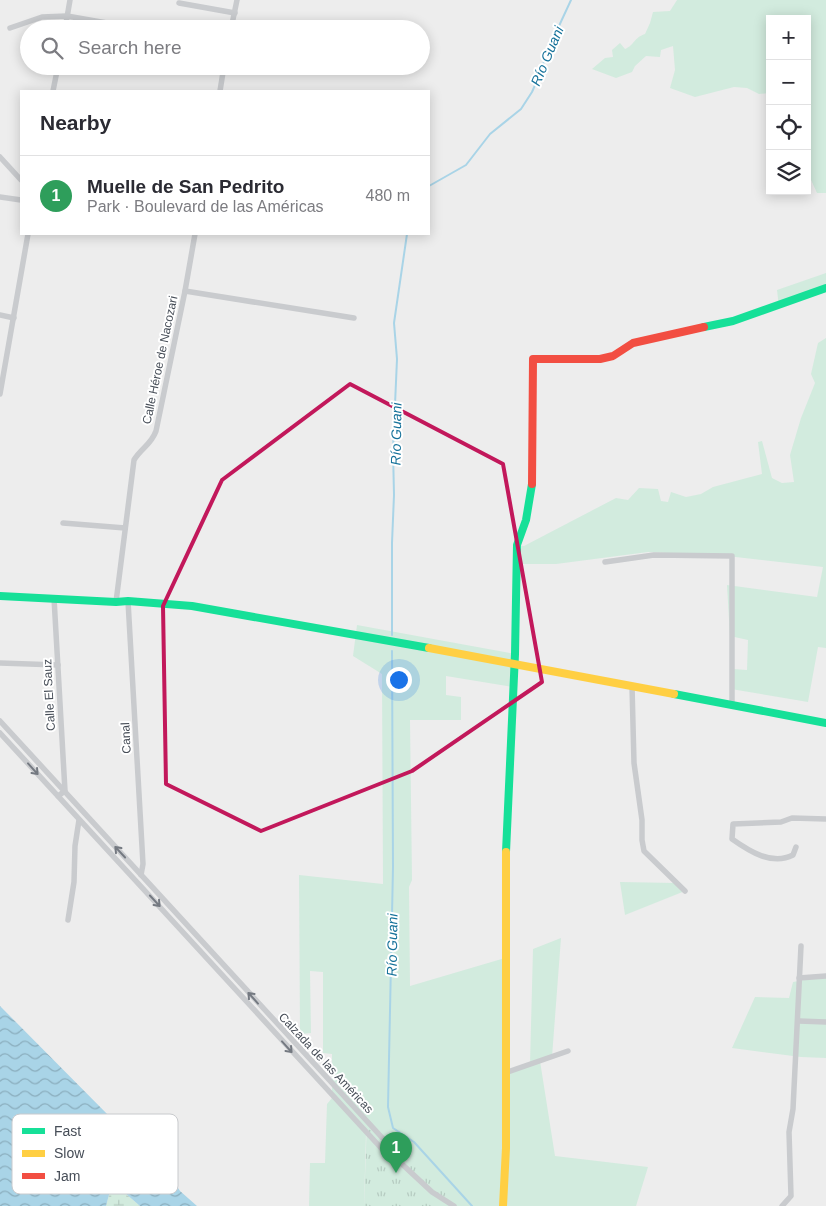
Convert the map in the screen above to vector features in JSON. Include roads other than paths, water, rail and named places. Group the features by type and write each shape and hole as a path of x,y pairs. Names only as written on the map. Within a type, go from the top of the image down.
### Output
{"street":[{"path":"66,20 70,0"},
{"path":"233,20 237,0"},
{"path":"179,3 235,13"},
{"path":"33,20 42,17 67,16 90,20"},
{"path":"10,28 20,25"},
{"path":"53,90 56,75"},
{"path":"220,90 223,75"},
{"path":"0,157 20,179"},
{"path":"0,197 20,200"},
{"path":"0,394 28,235"},
{"name":"Calle Héroe de Nacozari","path":"116,602 134,460 150,443 156,431 195,235"},
{"path":"502,1206 506,1148 504,1074 506,859 517,545 526,520 532,490 533,359 577,360 600,359 613,356 633,343 733,321 826,288"},
{"path":"185,291 354,318"},
{"path":"0,315 14,318"},
{"path":"63,523 125,528"},
{"path":"604,562 654,555 732,556 732,705"},
{"path":"0,596 128,601 192,606 826,723"},
{"name":"Calle El Sauz","path":"54,598 65,791"},
{"name":"Canal","path":"128,601 143,864 141,875"},
{"path":"0,663 58,665"},
{"path":"632,686 634,764 644,851 685,891"},
{"name":"Calzada de las Américas","path":"0,721 307,1058 388,1144 389,1152"},
{"name":"Calzada de las Américas","path":"0,733 301,1063 382,1149 389,1152"},
{"path":"58,796 65,791"},
{"path":"796,847 793,855 784,860 759,855 732,839 733,824 781,822 792,818 826,819"},
{"path":"68,920 74,882 75,846 79,820"},
{"path":"188,937 193,932"},
{"path":"782,1206 791,1196 789,1132 793,1109 799,1021 801,946"},
{"path":"799,978 826,976"},
{"path":"799,1021 826,1022"},
{"path":"504,1074 568,1051"},
{"path":"301,1063 307,1058"},
{"path":"389,1152 432,1192 454,1206"}],"water":[{"path":"0,1006 107,1114 12,1114 12,1194 109,1194 106,1206 0,1206"},
{"path":"178,1188 197,1206 140,1206 126,1194 178,1194"}],"waterway":[{"name":"Río Guani","path":"430,185 466,165 490,134 521,109 532,92 546,54 571,0"},
{"name":"Río Guani","path":"392,635 393,450 397,359 394,323 407,235"},
{"name":"Río Guani","path":"392,651 393,867 388,1107 393,1128 414,1142 472,1206"}],"place":[{"name":"Muelle de San Pedrito","path":"396,1173"}]}
